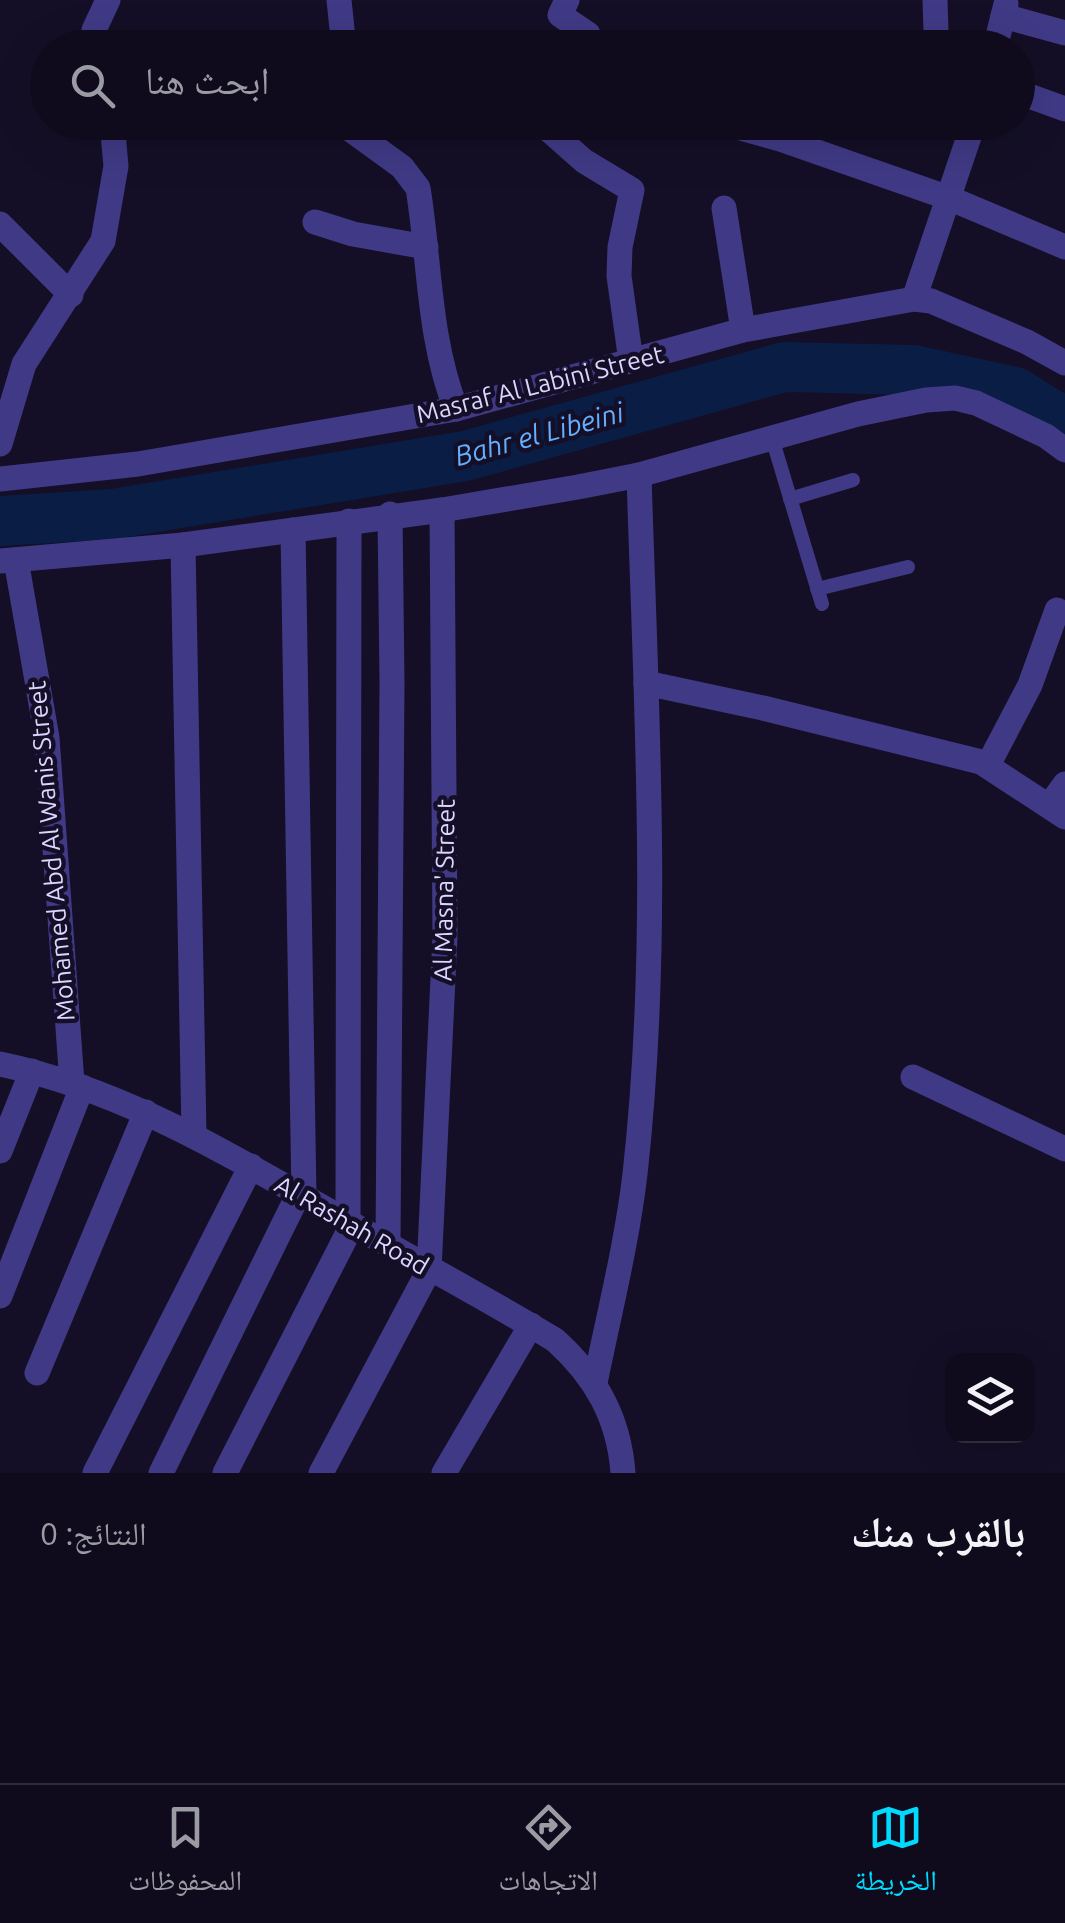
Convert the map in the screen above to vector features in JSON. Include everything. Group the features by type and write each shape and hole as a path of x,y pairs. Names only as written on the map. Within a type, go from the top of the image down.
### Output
{"street":[{"path":"94,30 108,0"},
{"path":"339,0 342,30"},
{"path":"567,0 560,15 582,30"},
{"path":"935,0 936,30"},
{"path":"1005,8 1065,34"},
{"path":"1035,98 1065,109"},
{"path":"0,444 24,364 95,258 108,223 116,166 114,140"},
{"path":"366,140 412,176 418,188 438,347 456,408"},
{"path":"561,140 584,161 632,190 620,247 619,276 631,361"},
{"path":"783,140 948,198 1065,247"},
{"path":"914,299 968,140"},
{"path":"724,208 743,330"},
{"path":"314,222 426,247"},
{"path":"0,224 71,295"},
{"name":"Masraf Al Labini Street","path":"0,480 138,464 456,408 743,330 914,299 932,302 1027,342 1065,363"},
{"path":"8,560 183,546 390,514 442,510 640,474 858,414 926,400 955,398 976,404 1046,436 1065,450"},
{"path":"596,1383 635,1178 648,1003 650,917 640,474"},
{"name":"Al Masna' Street","path":"430,1270 445,937 442,510"},
{"path":"388,1244 390,514"},
{"path":"225,1473 350,1223 350,521"},
{"path":"161,1473 302,1196 292,530"},
{"path":"183,546 194,1134"},
{"name":"Mohamed Abd Al Wanis Street","path":"8,560 47,738 77,1085"},
{"path":"988,765 1030,685 1057,610"},
{"path":"646,683 782,712 988,765 1057,812 1065,784"},
{"name":"Al Rashah Road","path":"0,1064 77,1085 194,1134 530,1325 578,1360 596,1383 619,1439 623,1473"},
{"path":"0,1151 32,1071"},
{"path":"914,1077 1065,1150"},
{"path":"0,1296 77,1085"},
{"path":"37,1374 146,1112"},
{"path":"95,1473 251,1166"},
{"path":"321,1473 430,1270"},
{"path":"444,1473 530,1325"}],"lane":[{"path":"772,438 822,604"},
{"path":"790,499 852,480"},
{"path":"818,588 908,567"}],"waterway":[{"name":"Bahr el Libeini","path":"0,521 113,514 465,456 784,367 913,370 1015,392 1065,423"}]}
